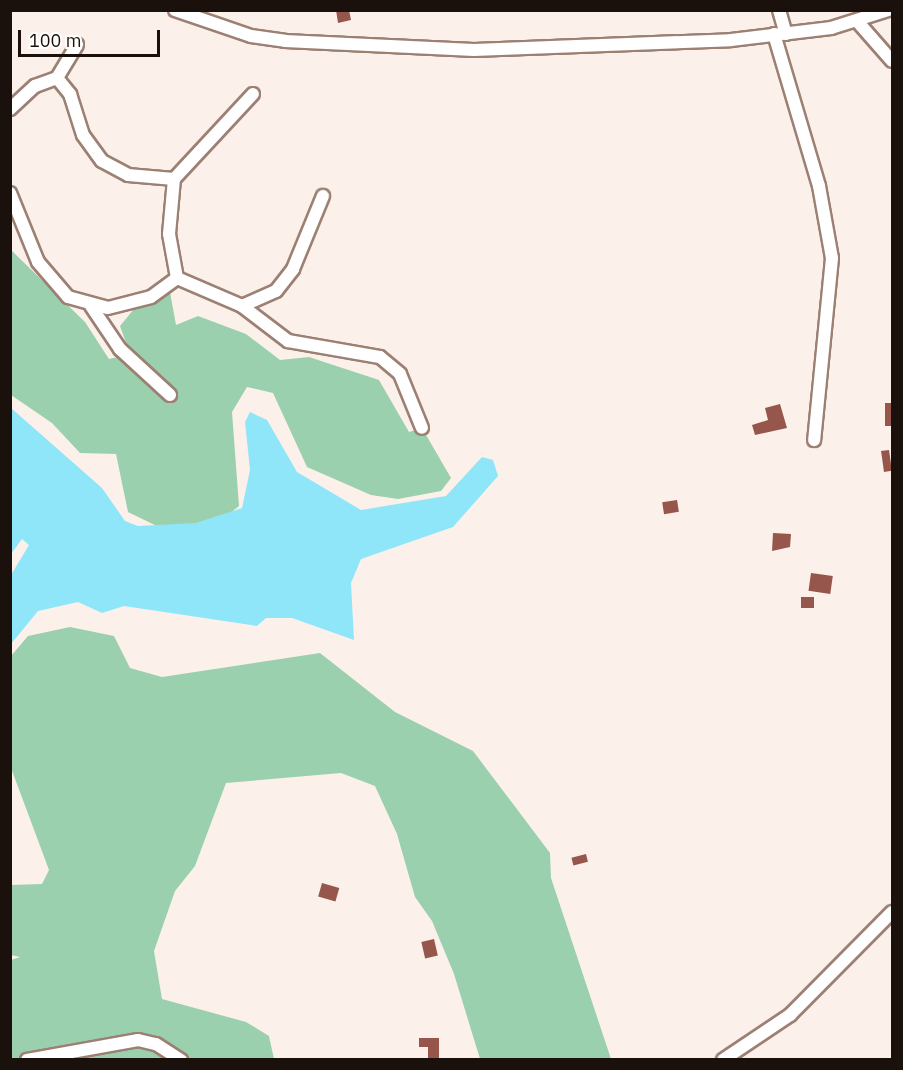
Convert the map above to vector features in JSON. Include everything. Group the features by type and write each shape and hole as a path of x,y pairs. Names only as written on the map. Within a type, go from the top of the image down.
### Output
{"street":[{"path":"779,10 780,34 819,186 832,258 814,440"},
{"path":"178,11 251,36 371,48 652,46 780,34 857,21 888,10"},
{"path":"857,21 892,60"},
{"path":"10,109 35,86 57,78 77,45"},
{"path":"57,78 70,94 83,135 102,161 128,175 174,178"},
{"path":"177,278 168,234 174,178 253,94"},
{"path":"10,194 38,262 68,297 91,306 108,308 151,297 177,278"},
{"path":"242,306 276,291 293,269 323,196"},
{"path":"177,278 242,306 271,331 306,347 380,357 400,374 422,428"},
{"path":"91,306 120,349 170,395"},
{"path":"723,1059 790,1014 892,912"},
{"path":"27,1059 128,1040 156,1044 181,1059"}],"green space":[{"path":"10,249 85,322 109,359 130,354 120,326 134,309 170,292 176,325 198,316 246,334 280,360 309,357 379,380 409,432 422,428 451,478 441,491 398,499 371,495 307,467 273,393 247,387 232,412 239,506 209,530 165,530 128,512 116,454 80,453 52,423 11,395"},
{"path":"70,627 114,636 130,668 162,677 320,653 395,712 473,751 550,853 551,878 611,1059 480,1059 454,974 432,921 415,897 397,834 375,786 341,773 226,783 195,866 175,891 154,951 162,999 246,1022 269,1036 274,1059 11,1059 11,960 20,957 11,955 11,885 42,884 49,870 11,768 11,656 28,636"}],"water":[{"path":"11,408 102,488 125,521 138,526 196,523 242,508 250,470 245,422 250,412 267,420 297,472 361,510 446,496 482,457 493,460 498,476 453,527 361,559 351,583 354,640 292,618 266,618 257,626 124,606 102,613 78,602 38,611 11,644 11,575 29,545 22,539 11,554"}],"building":[{"path":"336,10 349,10 351,20 338,23"},
{"path":"885,403 892,403 892,426 885,426"},
{"path":"780,404 787,428 755,435 752,425 768,420 765,408"},
{"path":"889,450 892,471 884,472 881,451"},
{"path":"677,500 679,512 664,514 662,502"},
{"path":"773,533 791,534 790,547 772,551"},
{"path":"811,573 833,576 830,594 808,591"},
{"path":"801,597 814,597 814,608 801,608"},
{"path":"586,854 588,862 573,865 571,858"},
{"path":"322,883 339,888 335,901 318,896"},
{"path":"434,939 438,956 425,958 421,942"},
{"path":"419,1038 439,1038 439,1059 428,1059 428,1047 419,1047"}]}
